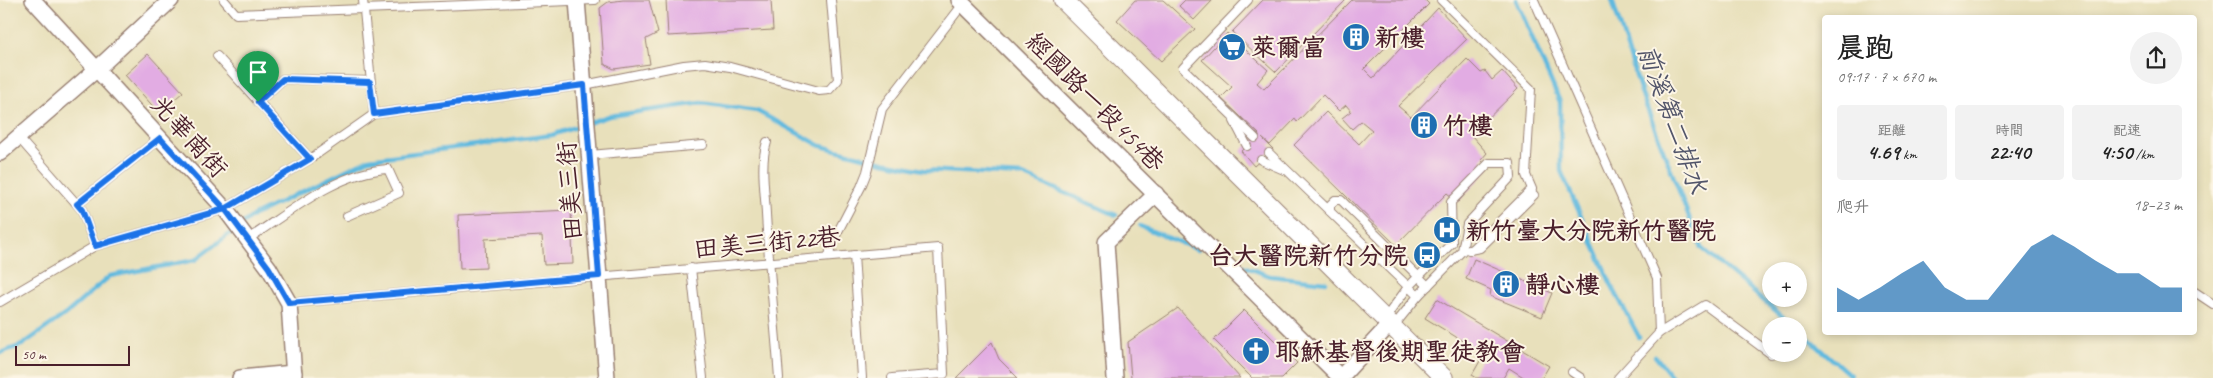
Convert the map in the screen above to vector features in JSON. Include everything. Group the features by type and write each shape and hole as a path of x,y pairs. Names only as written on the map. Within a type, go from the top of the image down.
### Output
{"street":[{"name":"光華南街","path":"33,0 225,209 248,238 289,303 294,376"},
{"path":"0,153 97,69 171,0"},
{"path":"1062,0 1444,378"},
{"name":"田美三街","path":"577,1 607,378"},
{"name":"經國路一段454巷","path":"961,2 1340,378"},
{"name":"經國路一段454巷","path":"1115,378 1106,242 1156,194"},
{"path":"1340,378 1390,324"},
{"path":"240,378 294,376"}],"lane":[{"path":"224,0 236,14 596,0"},
{"path":"363,0 374,114"},
{"path":"0,302 95,246 225,209 310,159 374,114 584,85 684,65 705,63 730,67 819,91 829,90 838,80 831,0"},
{"path":"1248,0 1183,68 1255,138"},
{"path":"1441,0 1530,89 1526,175 1532,189 1428,286 1397,322 1390,324 1390,313 1408,287 1452,243 1451,202 1489,163 1510,163 1511,177 1467,224 1466,250"},
{"path":"1534,0 1657,278 1659,333"},
{"path":"829,257 831,245 861,187 873,153 882,109 961,2"},
{"path":"217,56 310,159"},
{"path":"258,102 283,79 370,82"},
{"path":"1231,115 1247,146"},
{"path":"18,137 82,210 95,246"},
{"path":"77,204 160,138"},
{"path":"767,142 764,151 764,169 769,262 779,378"},
{"path":"590,155 704,145"},
{"path":"1269,152 1418,296"},
{"path":"1261,160 1292,174"},
{"path":"248,238 338,183 370,170 388,169 399,193 347,216"},
{"path":"1452,243 1466,250 1480,248 1534,195"},
{"path":"1330,211 1330,205 1335,200 1341,200 1428,286"},
{"name":"田美三街22巷","path":"289,303 938,248 944,374 892,378"},
{"path":"854,255 862,378"},
{"path":"691,268 702,378"},
{"path":"2197,293 2213,304"},
{"path":"1618,378 1659,333 1705,305 1762,347"},
{"path":"1572,372 1581,378"}],"building":[{"path":"649,0 658,33 646,39 650,64 614,69 604,64 600,8 608,2"},
{"path":"666,0 771,0 773,30 668,36"},
{"path":"1135,0 1163,0 1195,29 1161,61 1117,20"},
{"path":"1185,0 1213,0 1194,20 1179,6"},
{"path":"1263,0 1346,0 1276,72 1232,32"},
{"name":"竹樓","path":"1352,0 1425,0 1429,4 1364,69 1373,78 1438,8 1467,39 1398,106 1411,117 1467,59 1481,73 1485,71 1492,80 1502,71 1518,89 1471,135 1487,153 1481,160 1489,168 1458,202 1447,193 1396,245 1294,145 1326,112 1359,144 1372,130 1361,121 1352,129 1342,118 1351,111 1346,105 1339,111 1323,95 1297,122 1295,119 1270,145 1262,138 1273,149 1254,166 1241,151 1259,134 1221,98 1232,87 1202,60 1227,33 1268,70 1257,83 1264,89"},
{"path":"148,54 183,92 159,113 125,75"},
{"path":"571,210 573,264 544,265 542,236 485,239 486,268 460,269 458,215"},
{"name":"靜心樓","path":"1474,259 1552,293 1542,317 1490,296 1491,290 1466,279"},
{"path":"1437,299 1549,366 1542,378 1525,378 1509,368 1503,378 1477,378 1472,375 1484,354 1425,318"},
{"path":"1178,308 1240,378 1131,378 1128,342"},
{"name":"耶穌基督後期聖徒教會","path":"1244,310 1297,363 1282,378 1252,378 1214,340"},
{"path":"992,342 999,359 1018,378 956,378"}],"waterway":[{"path":"1516,0 1560,102 1561,171 1611,284 1639,337"},
{"name":"前溪第二排水","path":"1612,0 1642,95 1701,248 1783,317"},
{"path":"0,353 22,345 67,313 110,276 195,260 254,215 369,159 552,135 609,116 701,103 757,111 821,146 883,162 924,170 1023,175 1116,215"},
{"path":"1140,226 1198,250"},
{"path":"1243,266 1270,276 1326,282"},
{"name":"前溪第二排水","path":"1807,337 1850,375"},
{"path":"1655,356 1673,378"}],"place":[{"name":"新樓","path":"1356,37"},
{"name":"萊爾富","path":"1232,47"},
{"name":"竹樓","path":"1424,125"},
{"name":"新竹臺大分院新竹醫院","path":"1447,230"},
{"name":"台大醫院新竹分院","path":"1427,255"},
{"name":"靜心樓","path":"1506,284"},
{"name":"耶穌基督後期聖徒教會","path":"1256,351"}],"route":[{"path":"258,102 283,79 370,82 374,114 584,85 599,276 289,303 269,268 248,238 225,209 160,138 77,204 82,210 95,246 225,209 310,159 258,102"}]}
